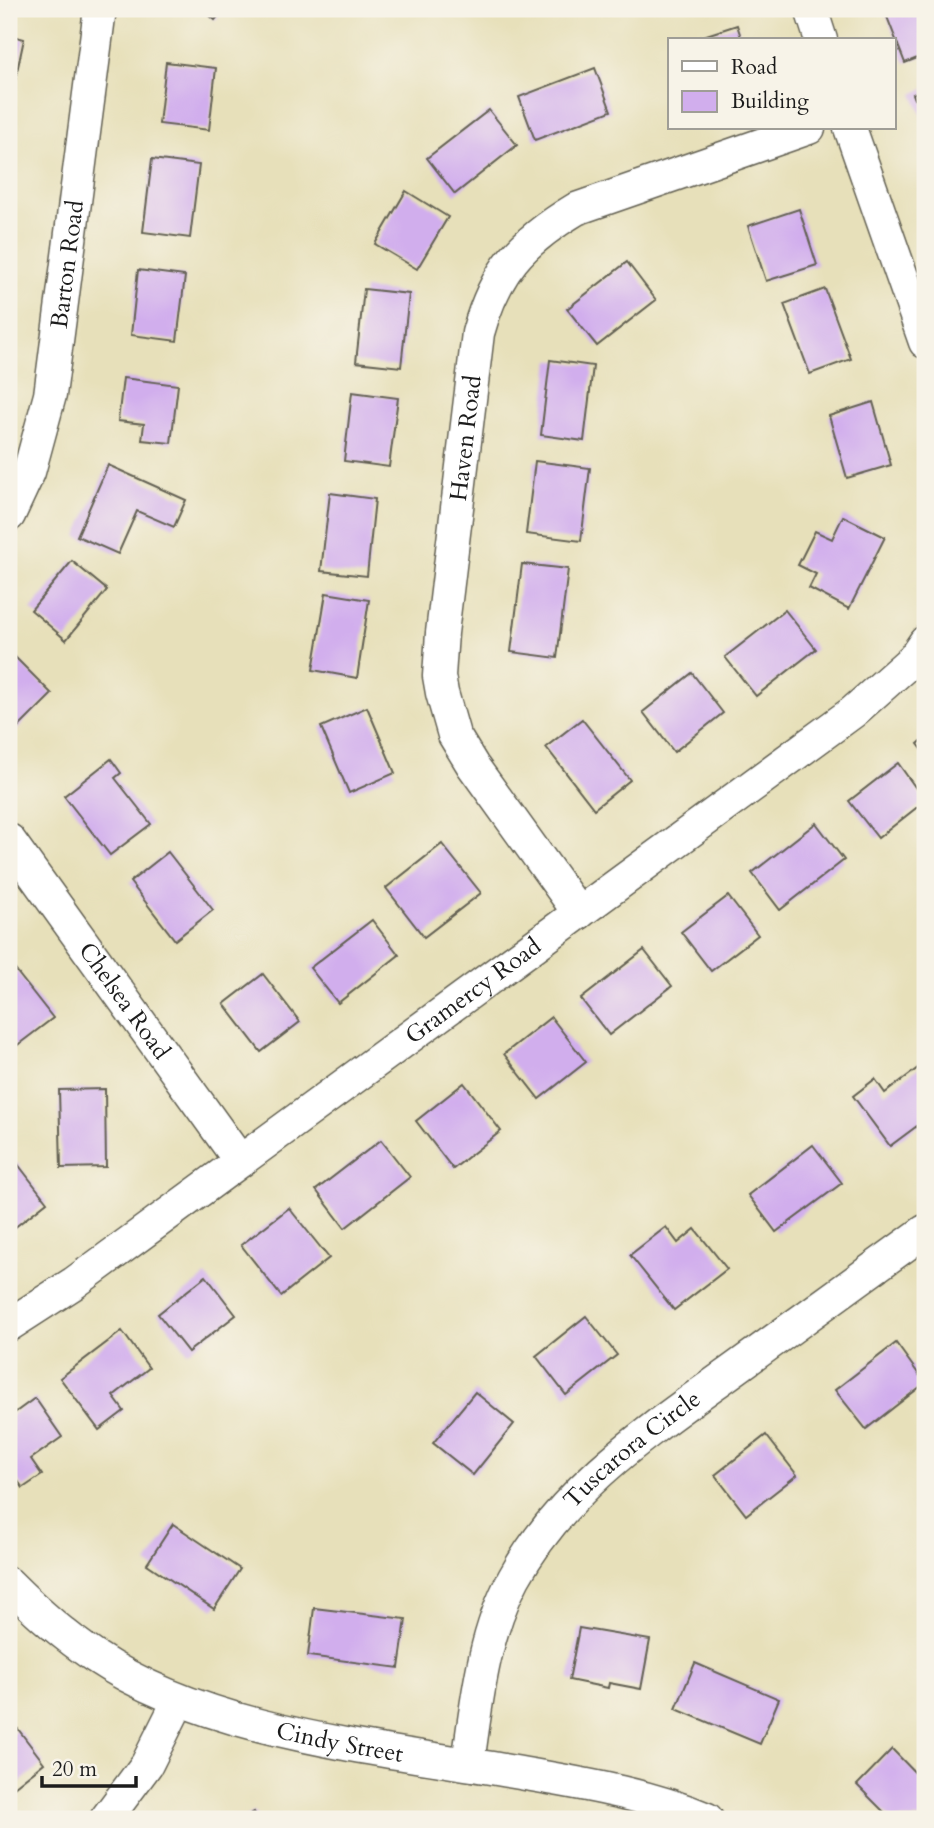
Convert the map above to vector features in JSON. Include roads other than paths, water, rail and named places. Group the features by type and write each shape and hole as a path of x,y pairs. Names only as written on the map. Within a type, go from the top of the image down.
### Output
{"street":[{"name":"Barton Road","path":"9,515 29,472 51,395 100,9"},
{"path":"811,9 820,38"},
{"name":"Haven Road","path":"579,913 473,766 454,734 439,676 478,333 499,277 512,258 546,227 576,209 803,130"},
{"path":"851,130 925,342"},
{"name":"Gramercy Road","path":"9,1325 74,1283 853,712 914,658 925,642"},
{"name":"Chelsea Road","path":"9,840 240,1161"},
{"name":"Tuscarora Circle","path":"468,1763 480,1684 499,1614 513,1580 532,1549 576,1492 639,1438 925,1231"},
{"name":"Cindy Street","path":"9,1584 94,1656 179,1700 292,1732 580,1783 707,1819"},
{"path":"106,1819 134,1785 179,1700"}]}
